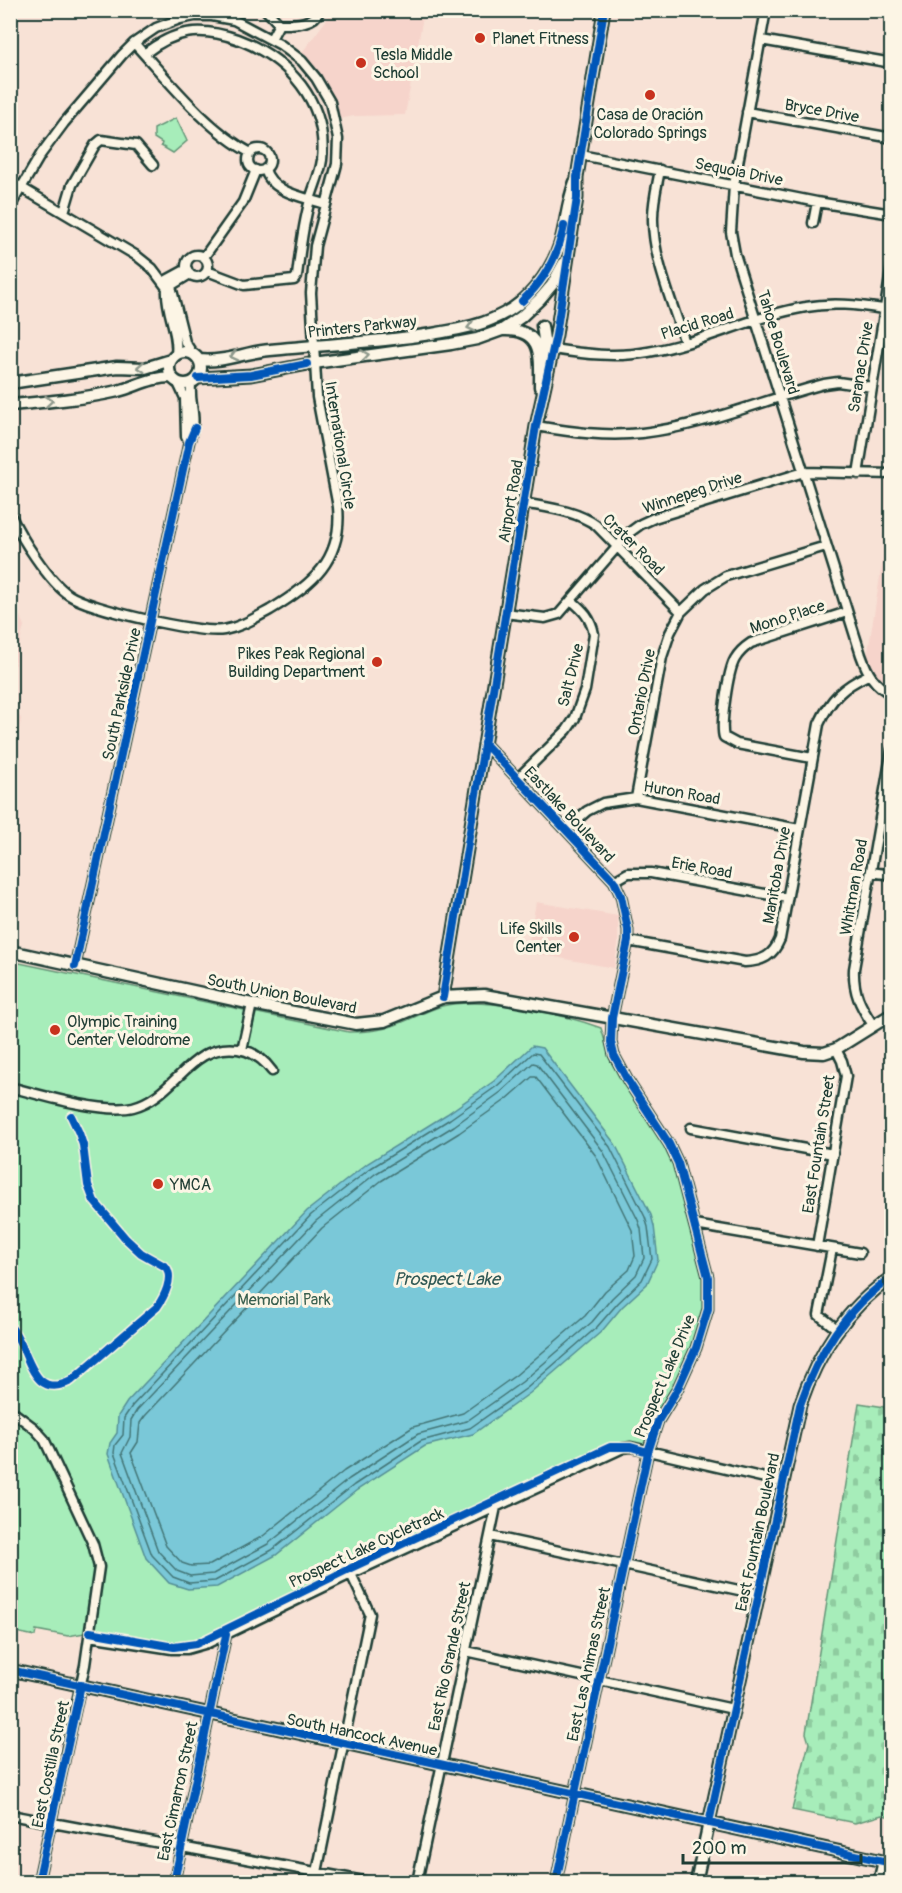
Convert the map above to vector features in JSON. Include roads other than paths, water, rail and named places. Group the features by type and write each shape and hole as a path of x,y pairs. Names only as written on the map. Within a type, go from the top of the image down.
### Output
{"main road":[{"name":"Airport Road","path":"443,997 536,426 570,249 577,198 577,177 604,10"},
{"name":"Printers Parkway","path":"195,356 218,361 258,351 313,347 464,329 498,318 526,305 554,258 560,243 569,197 577,177"},
{"name":"Printers Parkway","path":"195,381 251,375 314,363 461,342 502,330 526,305 552,285 570,249"},
{"path":"526,305 542,326 553,346"},
{"path":"540,383 546,346 542,326"},
{"path":"502,330 520,330 533,339 539,350 539,409"},
{"path":"10,382 117,367 145,368 183,352 195,356"},
{"name":"South Parkside Drive","path":"195,356 201,373 195,381"},
{"path":"173,357 169,367 175,380"},
{"path":"10,405 87,397 120,390 156,377 195,381"},
{"name":"South Union Boulevard","path":"10,951 252,1004 356,1024 384,1021 443,997 484,995 804,1052 824,1053 836,1049 891,1014"},
{"name":"East Fountain Boulevard","path":"696,1882 795,1421 806,1388 837,1329 865,1297 891,1277"},
{"name":"South Hancock Avenue","path":"10,1670 887,1862"}],"street":[{"path":"266,10 279,24 292,24 314,19 320,10"},
{"name":"Tahoe Boulevard","path":"766,10 734,185 731,232 735,254 779,397 868,675"},
{"name":"International Circle","path":"10,207 41,154 96,84 134,44 149,32 171,22 212,13 241,23 271,39 305,65 322,87 332,108 338,138 338,157 315,246 312,274 313,347 320,422 339,515 336,539 328,561 315,578 302,590 242,625 225,630 209,631 151,619 95,606 69,595 52,579 22,536 10,514"},
{"path":"271,39 279,24"},
{"path":"144,54 162,41 178,34 211,31 248,44 289,70 305,87 320,122 322,158 310,199 297,276 294,280 244,285 207,271"},
{"path":"761,40 891,63"},
{"path":"134,44 200,114 236,144 251,153"},
{"name":"Bryce Drive","path":"747,112 891,138"},
{"path":"64,212 72,185 100,140 136,145 153,165"},
{"path":"204,257 243,202 260,170 270,161 268,154 260,149 251,153"},
{"path":"251,153 249,163 278,187 325,204"},
{"name":"Sequoia Drive","path":"581,155 817,202 891,214"},
{"path":"660,170 653,216 654,234 657,253 685,343"},
{"name":"South Parkside Drive","path":"10,181 137,256 152,268 165,285 172,290 184,339 195,356"},
{"path":"813,223 817,202"},
{"path":"188,271 188,261 193,256 204,257"},
{"path":"188,271 197,277 207,271 208,263 204,257"},
{"name":"Saranac Drive","path":"858,474 891,265"},
{"path":"173,357 178,343 168,309 165,285 188,271"},
{"name":"Placid Road","path":"553,346 586,354 623,355 666,349 806,307 849,304 884,309"},
{"path":"175,380 185,398 186,436 189,442"},
{"name":"South Parkside Drive","path":"75,966 189,442 195,428 195,416 190,399 195,381"},
{"path":"536,426 598,434 640,433 686,425 824,384 838,382 872,387"},
{"name":"Winnepeg Drive","path":"505,613 545,618 559,614 630,532 654,518 804,472 891,474"},
{"name":"Crater Road","path":"523,503 571,513 596,525 681,612"},
{"name":"Ontario Drive","path":"636,798 662,657 670,633 681,612 705,589 726,576 826,546"},
{"name":"Salt Drive","path":"518,778 567,730 581,705 594,634 592,623 586,613 571,600"},
{"name":"Mono Place","path":"812,758 736,744 724,737 722,725 732,664 736,656 752,643 847,612"},
{"path":"868,675 876,684 891,694"},
{"name":"Manitoba Drive","path":"627,941 745,962 758,962 775,951 780,939 819,724 826,709 842,690 868,675"},
{"name":"Eastlake Boulevard","path":"484,743 614,881 621,896 625,911 627,941 612,1018"},
{"name":"Whitman Road","path":"873,1025 861,1007 855,992 854,981 891,749"},
{"name":"Huron Road","path":"566,829 587,812 603,803 636,798 799,829"},
{"path":"871,872 891,875"},
{"name":"Erie Road","path":"614,881 628,873 651,873 786,898"},
{"path":"242,1050 252,1004"},
{"name":"Prospect Lake Drive","path":"89,1636 178,1650 208,1643 617,1450 631,1447 648,1452 658,1421 685,1372 705,1319 709,1299 708,1277 686,1190 673,1153 614,1055 611,1042 612,1018"},
{"path":"10,1087 96,1107 125,1109 150,1101 196,1059 207,1053 224,1049 242,1050 257,1057 272,1071"},
{"name":"East Fountain Street","path":"817,1246 846,1076 842,1060 836,1049"},
{"path":"691,1128 833,1154"},
{"path":"695,1225 860,1253"},
{"path":"832,1248 819,1315 837,1329"},
{"name":"East Costilla Street","path":"10,1410 34,1428 47,1446 93,1544 99,1574 81,1685 38,1882"},
{"path":"648,1452 782,1482"},
{"name":"East Las Animas Street","path":"556,1882 648,1452"},
{"name":"East Rio Grande Street","path":"417,1882 496,1507"},
{"path":"490,1536 757,1594"},
{"path":"316,1878 370,1614 351,1574"},
{"name":"East Cimarron Street","path":"174,1882 226,1635"},
{"path":"466,1651 733,1709"},
{"path":"10,1815 181,1847 316,1878 369,1882"},
{"path":"878,1882 887,1862"}],"water":[{"name":"Prospect Lake","path":"532,1046 542,1048 615,1144 651,1215 658,1260 647,1284 622,1307 602,1331 530,1393 473,1434 425,1446 357,1490 276,1555 217,1587 188,1589 169,1583 146,1558 108,1454 110,1443 117,1433 118,1416 127,1402 307,1211 368,1163 447,1114 494,1081"}],"place":[{"name":"Planet Fitness","path":"480,38"},
{"name":"Tesla Middle School","path":"361,63"},
{"name":"Casa de Oración Colorado Springs","path":"650,95"},
{"name":"Pikes Peak Regional Building Department","path":"377,662"},
{"name":"Life Skills Center","path":"574,937"},
{"name":"Olympic Training Center Velodrome","path":"55,1030"},
{"name":"YMCA","path":"158,1184"}],"park label":[{"name":"Memorial Park","path":"284,1299"}]}
